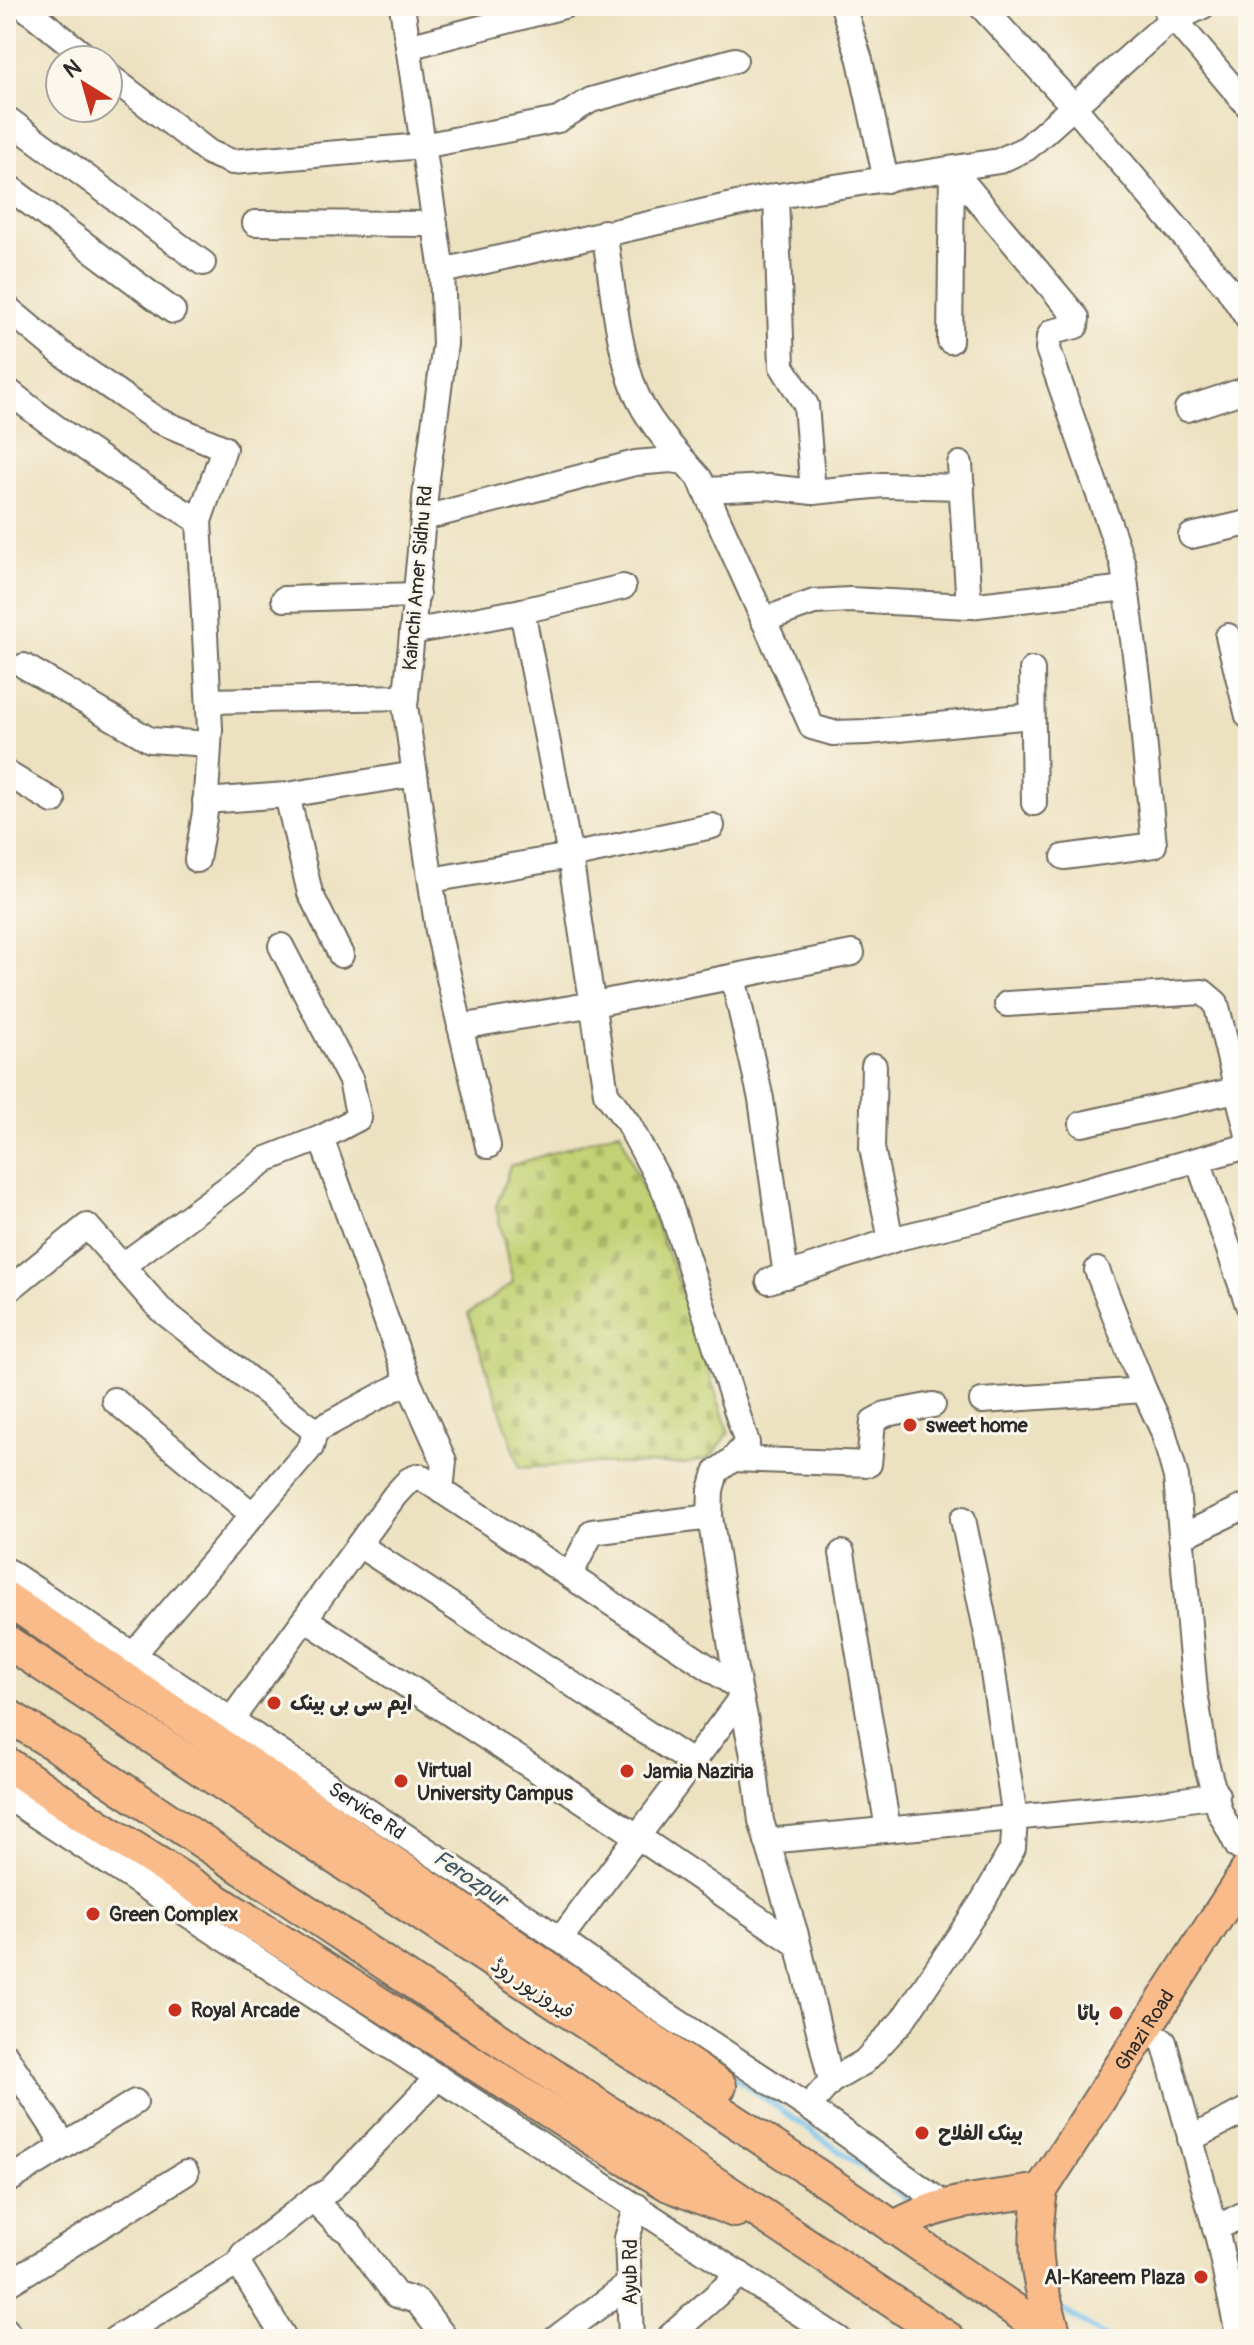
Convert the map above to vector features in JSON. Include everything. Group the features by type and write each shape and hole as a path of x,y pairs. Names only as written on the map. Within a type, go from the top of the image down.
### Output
{"main road":[{"path":"6,1598 732,2095 832,2185"},
{"name":"فیروزپور روڈ","path":"6,1641 832,2185 1057,2339"},
{"path":"6,1714 103,1775 949,2339"},
{"path":"6,1763 98,1825 669,2185 794,2234"},
{"name":"Ghazi Road","path":"1057,2339 1040,2284 1037,2260 1041,2190 1248,1869"},
{"path":"894,2228 917,2214 945,2205 1041,2190"}],"street":[{"path":"23,6 70,44"},
{"name":"Kainchi Amer Sidhu Rd","path":"402,6 442,271 445,344 406,697 438,931 488,1146"},
{"path":"408,47 564,6"},
{"path":"843,6 860,60 886,180"},
{"path":"981,6 1074,107 1227,287 1248,319"},
{"path":"442,271 604,232 776,196 999,161 1027,148 1074,107 1169,12 1203,6"},
{"path":"1169,12 1248,106"},
{"path":"124,87 210,153 232,162 422,146 558,120 591,100 735,60"},
{"path":"6,118 203,263"},
{"path":"950,341 952,169"},
{"path":"952,169 1077,318 1076,326 1052,332 1048,349 1123,564 1139,685 1154,845 1064,857"},
{"path":"6,185 173,311"},
{"path":"776,196 782,366 806,405 813,492"},
{"path":"255,223 435,224"},
{"path":"604,232 622,340 635,393 664,438 700,479 812,727 833,733 867,732 1031,716"},
{"path":"6,307 61,353 157,420 224,448 199,521 209,744 197,860"},
{"path":"6,389 98,459 199,521"},
{"path":"1187,409 1248,389"},
{"path":"424,518 635,463 685,462"},
{"path":"705,490 769,487 813,492 961,475 969,606"},
{"path":"1191,536 1248,523"},
{"path":"412,632 522,611 623,587"},
{"path":"763,620 814,602 850,600 969,606 1126,588"},
{"path":"284,599 417,595"},
{"path":"522,611 570,856 606,1093 628,1123 667,1196 747,1443 716,1472 711,1490 710,1517 753,1755 761,1821 798,1945 831,2081"},
{"path":"1228,636 1248,716"},
{"path":"24,666 150,740 209,744"},
{"path":"1032,670 1034,803"},
{"path":"209,701 406,697"},
{"path":"6,773 53,801"},
{"path":"205,801 287,795 415,774"},
{"path":"287,795 310,893 341,955"},
{"path":"431,880 570,856 712,826"},
{"path":"122,1266 267,1159 321,1138 359,1118 351,1081 281,946"},
{"path":"460,1027 852,953"},
{"path":"733,977 761,1099 778,1278 891,1240 1248,1146"},
{"path":"1007,1004 1203,992 1216,1003 1248,1135"},
{"path":"874,1066 872,1148 891,1240"},
{"path":"1082,1124 1236,1090"},
{"path":"321,1138 408,1381 444,1461 441,1491"},
{"path":"1198,1160 1248,1305"},
{"path":"6,1292 87,1226 160,1309 315,1431"},
{"path":"1097,1270 1163,1431 1176,1477 1195,1692 1206,1763 1220,1812 1238,1847 1248,1853"},
{"path":"133,1655 311,1447 315,1431 408,1381"},
{"path":"982,1401 1144,1390"},
{"path":"114,1400 252,1514"},
{"path":"733,1459 869,1464 873,1421 886,1414 933,1405"},
{"path":"231,1720 409,1480 419,1476 740,1692"},
{"path":"1181,1537 1248,1505"},
{"path":"570,1575 592,1532 710,1517"},
{"path":"808,2107 831,2081 864,2062 902,2021 984,1899 1013,1848 1015,1818 988,1639 963,1519"},
{"path":"359,1545 693,1763"},
{"path":"842,1553 888,1829"},
{"name":"Service Rd","path":"6,1570 808,2107 945,2205"},
{"path":"305,1619 798,1945"},
{"path":"560,1940 693,1763 740,1692"},
{"path":"767,1841 1140,1806 1217,1795"},
{"path":"6,1796 839,2339"},
{"path":"1145,2029 1164,2042 1215,2229 1239,2339"},
{"path":"6,2056 65,2146"},
{"path":"115,2339 238,2263 243,2254 313,2199 330,2190 438,2077"},
{"path":"6,2182 135,2102"},
{"path":"1190,2139 1248,2109"},
{"path":"6,2285 186,2173"},
{"path":"313,2199 349,2232 396,2295 417,2301 446,2339"},
{"name":"Ayub Rd","path":"631,2339 627,2238 637,2206"},
{"path":"1215,2229 1248,2212"},
{"path":"238,2263 282,2338"},
{"path":"667,2339 740,2274"},
{"path":"555,2339 629,2284"},
{"path":"6,2330 12,2339"}],"green space":[{"path":"620,1131 682,1291 729,1433 711,1457 685,1464 520,1468 468,1314 513,1283 496,1207 510,1166"}],"waterway":[{"name":"Ferozpur","path":"621,1999 701,2053"},
{"name":"Ferozpur","path":"726,2071 916,2205"},
{"name":"Ferozpur","path":"1060,2308 1108,2339"}],"place":[{"name":"sweet home","path":"910,1425"},
{"name":"ایم سی بی بینک","path":"274,1703"},
{"name":"Jamia Naziria","path":"627,1771"},
{"name":"Virtual University Campus","path":"401,1781"},
{"name":"Green Complex","path":"93,1914"},
{"name":"Royal Arcade","path":"175,2010"},
{"name":"باٹا","path":"1116,2013"},
{"name":"بینک الفلاح","path":"922,2133"},
{"name":"Al-Kareem Plaza","path":"1201,2277"}]}
